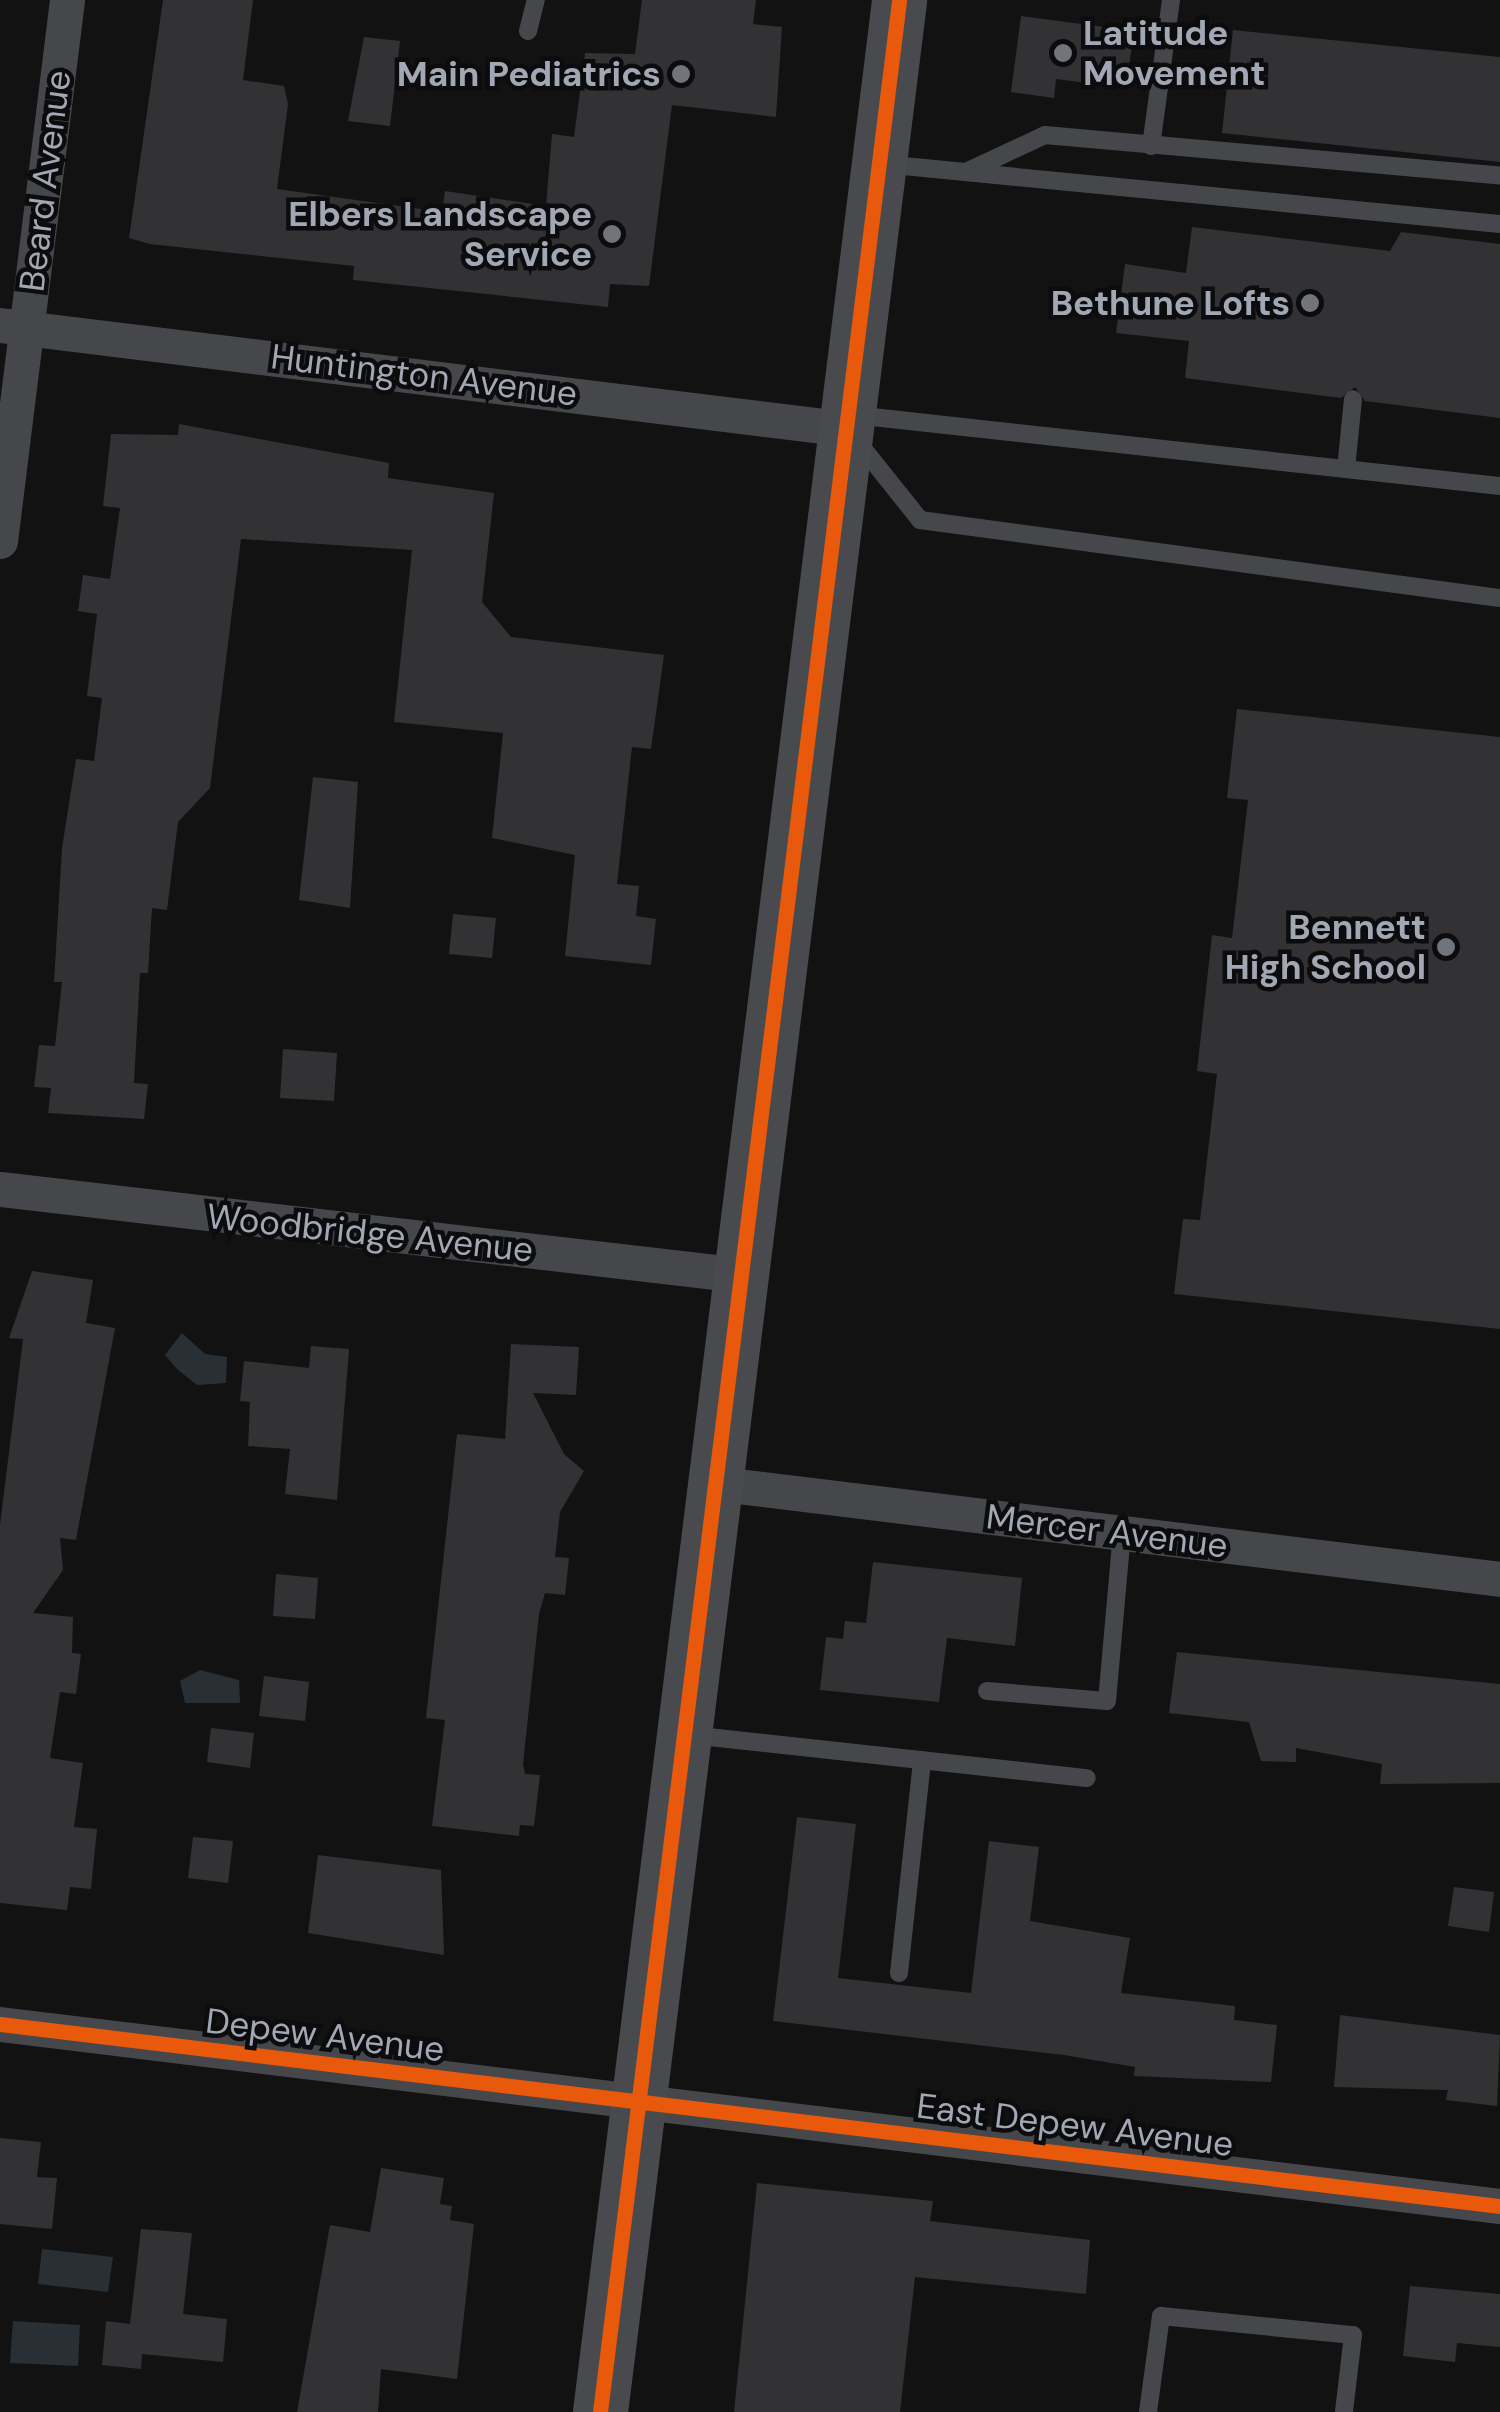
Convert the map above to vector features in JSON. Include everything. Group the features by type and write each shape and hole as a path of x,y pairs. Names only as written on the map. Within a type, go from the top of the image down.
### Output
{"main road":[{"path":"600,2412 642,2102 713,1483 899,0"}],"street":[{"name":"Beard Avenue","path":"0,541 13,326 67,0"},
{"name":"Huntington Avenue","path":"13,326 848,422"},
{"name":"Woodbridge Avenue","path":"0,1190 741,1275"},
{"name":"Mercer Avenue","path":"713,1483 1500,1579"},
{"name":"Depew Avenue","path":"0,2024 642,2102"},
{"name":"East Depew Avenue","path":"642,2102 1500,2206"}],"lane":[{"path":"528,32 536,0"},
{"path":"1151,146 1171,0"},
{"path":"966,172 1045,136 1500,176"},
{"path":"879,164 1500,224"},
{"path":"1346,470 1353,399"},
{"path":"848,422 1500,486"},
{"path":"848,422 920,520 1500,598"},
{"path":"986,1690 1107,1701 1122,1533"},
{"path":"685,1734 1087,1778"},
{"path":"898,1973 922,1760"},
{"path":"1148,2412 1160,2316 1353,2335 1344,2412"}],"shaded area":[{"path":"182,1333 205,1354 227,1357 226,1383 197,1385 177,1369 165,1355"},
{"path":"200,1670 239,1680 240,1703 185,1703 180,1681"},
{"path":"42,2249 113,2257 108,2292 38,2284"},
{"path":"13,2321 80,2325 78,2366 10,2363"}],"building":[{"path":"163,0 253,0 243,80 284,86 288,104 277,189 442,212 445,191 546,206 552,134 574,137 585,53 635,54 642,0 756,0 753,24 782,27 776,117 672,105 649,286 610,284 608,307 353,280 354,266 150,244 129,238"},
{"path":"1021,16 1134,31 1126,88 1056,79 1054,98 1011,92"},
{"path":"1233,30 1500,57 1500,162 1222,133"},
{"path":"364,37 400,41 390,126 348,121"},
{"name":"Bethune Lofts","path":"1192,227 1390,251 1401,232 1500,244 1500,418 1365,401 1355,387 1341,398 1185,378 1189,341 1116,333 1125,264 1186,273"},
{"path":"179,424 389,463 388,478 494,493 482,602 511,637 664,655 651,749 632,747 617,884 639,886 636,916 656,919 651,965 565,956 575,855 492,838 503,733 394,722 412,550 241,539 210,788 178,822 167,910 152,908 148,973 140,973 134,1083 148,1084 144,1119 48,1113 51,1088 34,1087 39,1045 55,1046 62,982 54,982 62,848 76,759 94,761 102,698 87,696 97,614 78,611 83,575 110,579 120,508 103,506 111,434 178,435"},
{"path":"1237,709 1500,737 1500,1329 1174,1294 1183,1219 1200,1220 1217,1074 1197,1071 1212,935 1232,938 1248,800 1227,798"},
{"path":"313,777 358,782 350,908 299,900"},
{"path":"453,914 496,918 492,958 449,954"},
{"path":"283,1049 337,1053 334,1101 280,1098"},
{"path":"32,1271 93,1280 86,1323 115,1328 76,1540 60,1538 63,1570 33,1613 73,1617 72,1653 81,1654 76,1694 60,1692 50,1758 83,1763 74,1827 97,1829 91,1889 70,1887 67,1910 0,1903 0,1525 23,1339 9,1338"},
{"path":"511,1344 579,1347 576,1395 533,1393 564,1454 584,1471 560,1512 555,1557 569,1558 565,1595 545,1593 539,1614 523,1764 525,1774 540,1775 534,1826 520,1825 519,1836 432,1826 445,1720 426,1718 457,1434 505,1439"},
{"path":"311,1346 349,1349 337,1500 285,1494 290,1449 248,1446 250,1402 240,1401 244,1361 309,1368"},
{"path":"873,1562 1022,1578 1015,1646 947,1638 939,1702 820,1690 826,1637 843,1639 845,1621 866,1623"},
{"path":"276,1574 318,1578 315,1619 273,1616"},
{"path":"1177,1652 1500,1684 1500,1783 1380,1784 1382,1764 1296,1748 1296,1762 1261,1761 1249,1722 1169,1713"},
{"path":"264,1676 309,1682 305,1721 259,1716"},
{"path":"211,1728 254,1733 250,1768 207,1762"},
{"path":"797,1817 856,1824 838,1978 971,1993 989,1841 1039,1847 1030,1921 1130,1938 1121,1993 1235,2006 1234,2020 1277,2025 1271,2082 1134,2076 1135,2067 1064,2055 773,2021"},
{"path":"193,1837 233,1841 228,1883 188,1878"},
{"path":"318,1855 441,1870 444,1955 308,1933"},
{"path":"1454,1887 1494,1892 1489,1932 1448,1926"},
{"path":"1340,2015 1500,2035 1497,2106 1446,2100 1448,2090 1334,2087"},
{"path":"0,2138 41,2142 37,2177 57,2178 52,2229 0,2224"},
{"path":"381,2168 444,2178 440,2204 452,2206 450,2220 474,2224 457,2379 381,2369 378,2412 297,2412 330,2225 370,2232"},
{"path":"757,2183 933,2201 930,2221 1090,2240 1086,2294 915,2277 900,2412 734,2412"},
{"path":"141,2229 192,2233 183,2314 227,2319 223,2362 142,2354 141,2369 102,2365 106,2321 130,2324"},
{"path":"1410,2286 1500,2294 1500,2347 1457,2343 1455,2362 1403,2356"}],"cycle path":[{"path":"600,2412 899,0"},
{"path":"0,2024 1500,2206"}],"place":[{"name":"Latitude Movement","path":"1063,53"},
{"name":"Main Pediatrics","path":"681,74"},
{"name":"Elbers Landscape Service","path":"612,234"},
{"name":"Bethune Lofts","path":"1310,303"},
{"name":"Bennett High School","path":"1446,947"}]}
